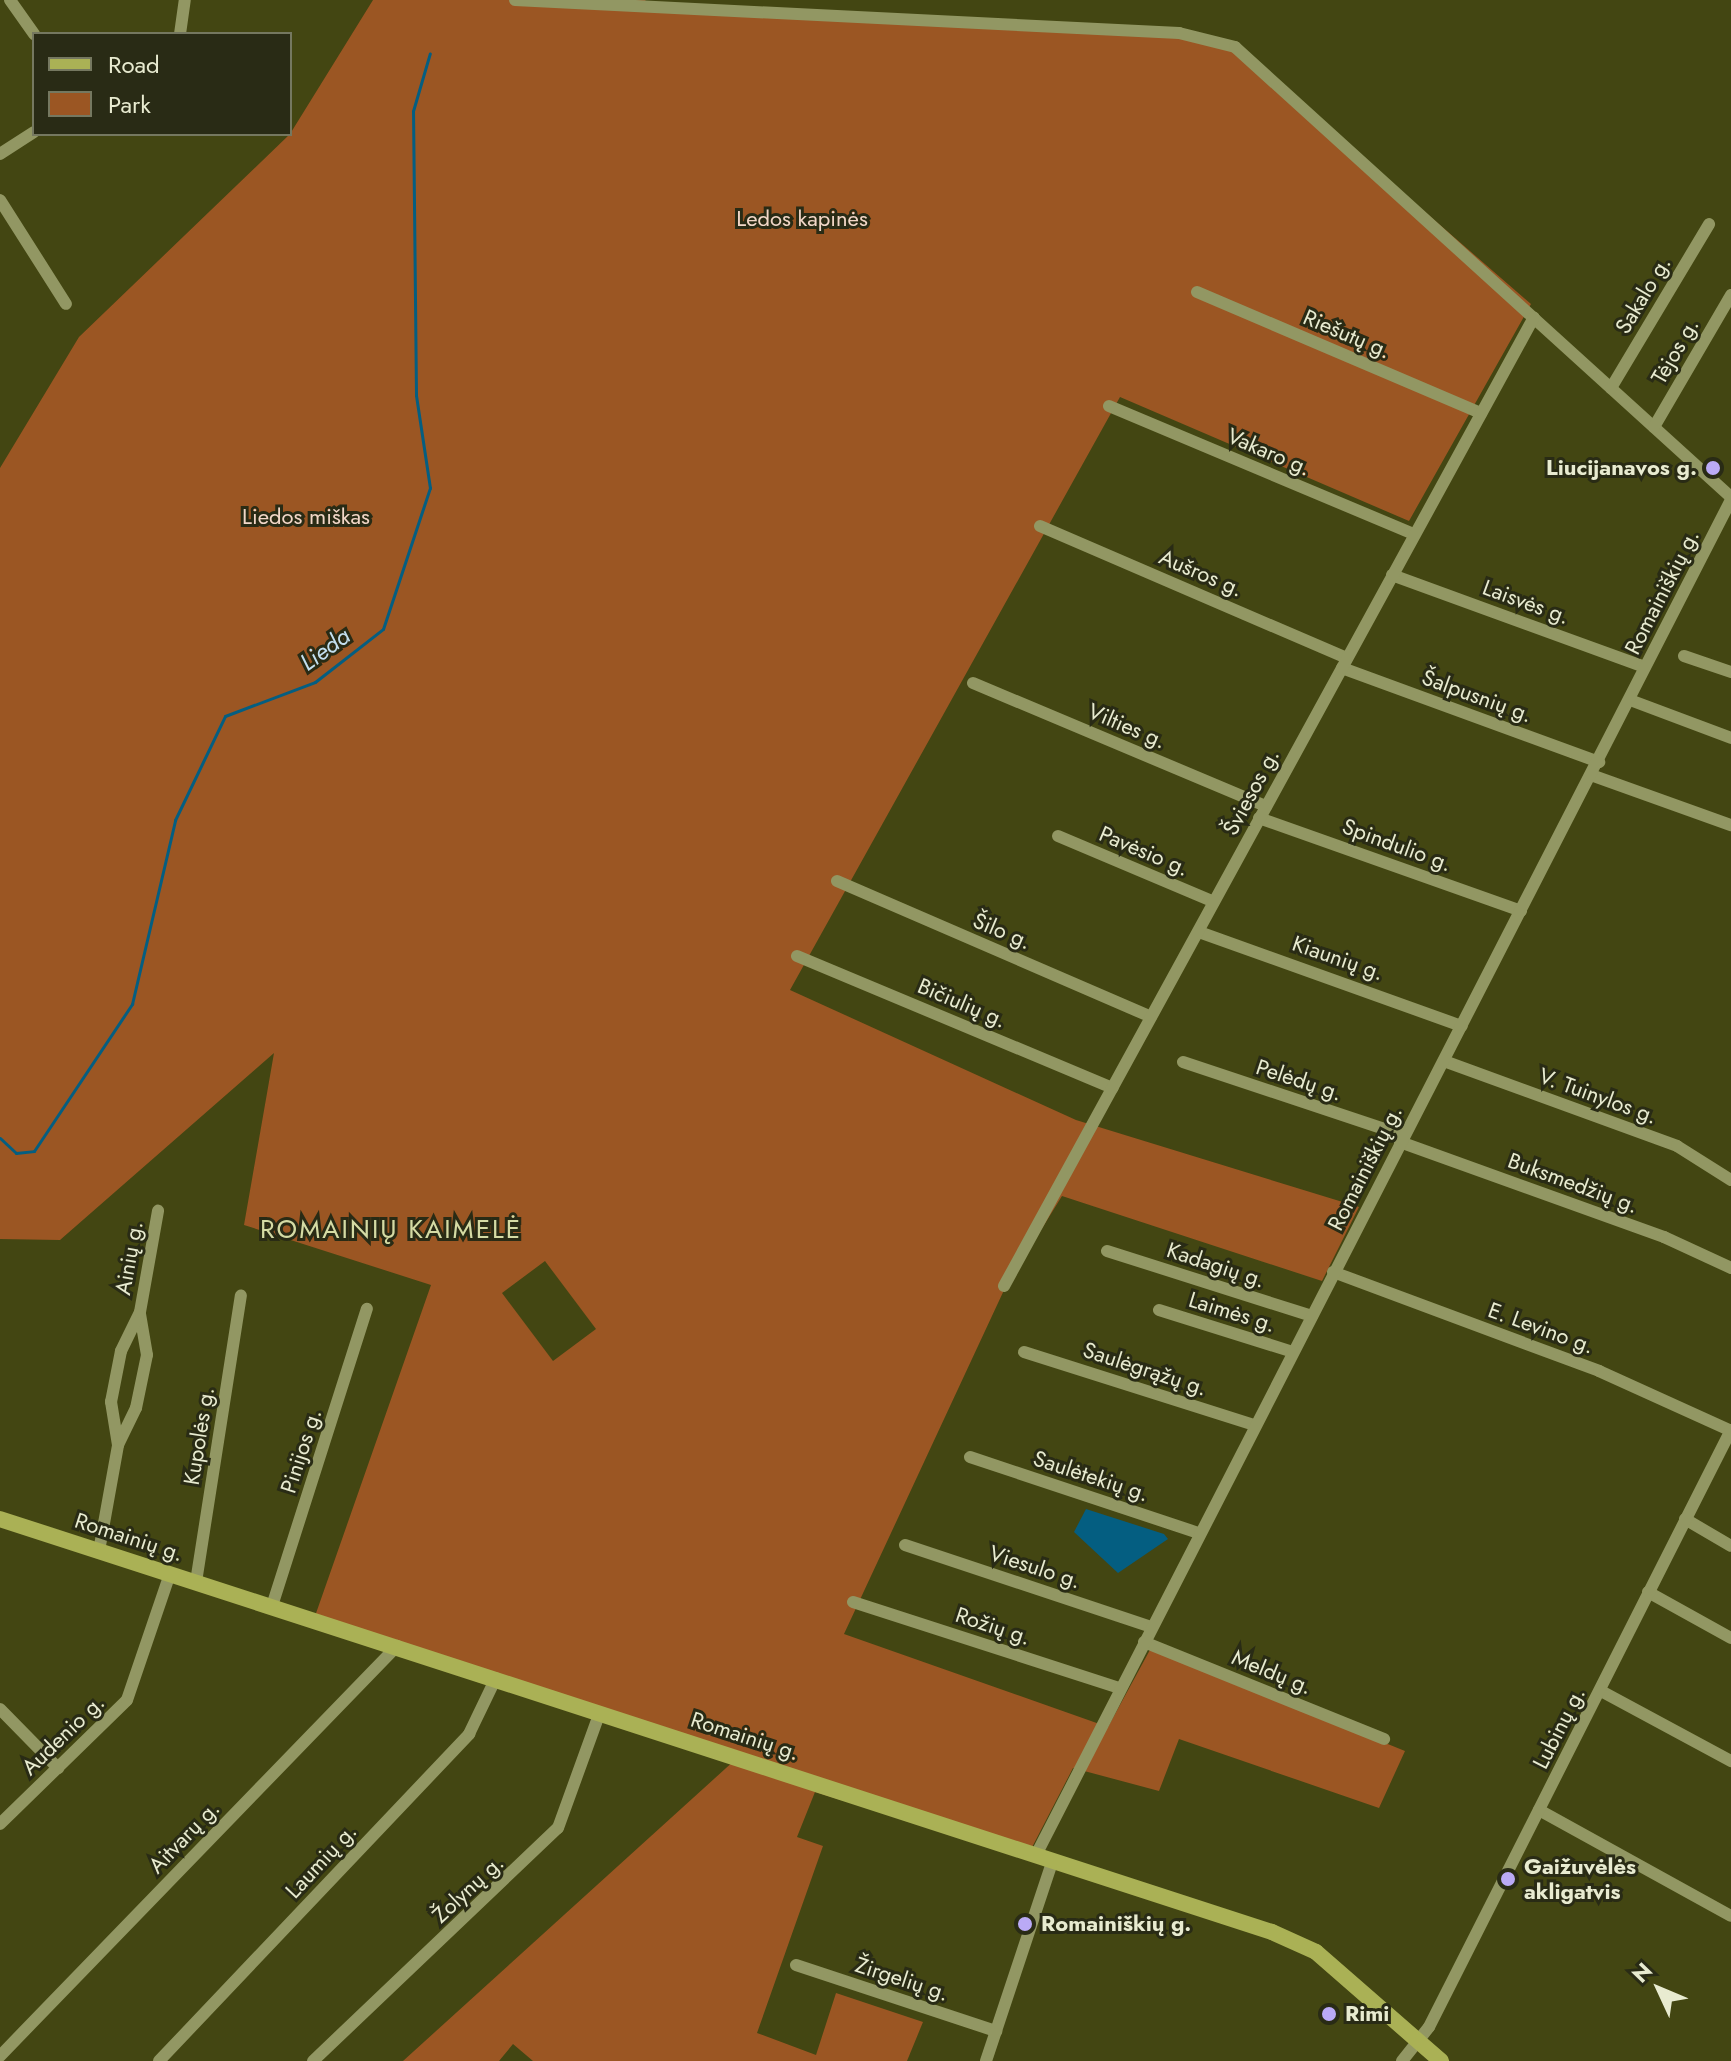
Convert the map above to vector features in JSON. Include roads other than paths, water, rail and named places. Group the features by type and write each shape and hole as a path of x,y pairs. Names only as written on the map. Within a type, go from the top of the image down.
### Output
{"main road":[{"name":"Romainių g.","path":"0,1517 1305,1945 1441,2061"}],"street":[{"path":"10,0 33,32"},
{"path":"180,32 185,0"},
{"path":"515,0 1210,38 1247,53 1731,499"},
{"path":"1,151 32,133"},
{"path":"0,200 66,304"},
{"name":"Sakalo g.","path":"1611,388 1709,224"},
{"name":"Riešutų g.","path":"1197,292 1481,413"},
{"name":"Tėjos g.","path":"1654,427 1731,295"},
{"name":"Šviesos g.","path":"1004,1286 1534,317"},
{"name":"Vakaro g.","path":"1109,406 1414,534"},
{"name":"Romainiškių g.","path":"1036,1855 1254,1425 1599,762 1731,499"},
{"name":"Aušros g.","path":"1040,526 1344,663"},
{"name":"Laisvės g.","path":"1392,575 1645,667"},
{"path":"1684,656 1731,672"},
{"name":"Šalpusnių g.","path":"1344,663 1599,762"},
{"name":"Vilties g.","path":"973,683 1262,812"},
{"path":"1630,700 1731,738"},
{"path":"1591,775 1731,825"},
{"name":"Spindulio g.","path":"1262,812 1521,911"},
{"name":"Pavėsio g.","path":"1058,836 1214,902"},
{"name":"Šilo g.","path":"837,881 1151,1017"},
{"name":"Kiaunių g.","path":"1199,932 1462,1026"},
{"name":"Bičiulių g.","path":"797,956 1112,1088"},
{"name":"V. Tuinylos g.","path":"1444,1061 1677,1146 1731,1180"},
{"name":"Pelėdų g.","path":"1183,1062 1402,1139"},
{"name":"Buksmedžių g.","path":"1402,1139 1664,1237 1731,1268"},
{"name":"Ainių g.","path":"118,1445 111,1402 121,1351 140,1312 158,1211"},
{"name":"Kadagių g.","path":"1107,1251 1312,1316"},
{"name":"E. Levino g.","path":"1333,1272 1599,1371 1731,1431"},
{"name":"Kupolės g.","path":"196,1582 241,1296"},
{"name":"Pinijos g.","path":"272,1606 367,1309"},
{"name":"Laimės g.","path":"1159,1310 1293,1352"},
{"name":"Ainių g.","path":"99,1551 118,1445 136,1408 147,1355 140,1312"},
{"name":"Saulėgrąžų g.","path":"1024,1352 1254,1425"},
{"name":"Lubinų g.","path":"1402,2061 1419,2041 1601,1691 1731,1431"},
{"name":"Saulėtekių g.","path":"970,1457 1199,1533"},
{"path":"1685,1519 1731,1546"},
{"name":"Viesulo g.","path":"905,1545 1152,1627"},
{"name":"Audenio g.","path":"0,1824 133,1691 170,1574"},
{"path":"1648,1592 1731,1638"},
{"name":"Rožių g.","path":"853,1602 1120,1688"},
{"name":"Meldų g.","path":"1144,1642 1384,1739"},
{"name":"Aitvarų g.","path":"0,2056 397,1646"},
{"name":"Laumių g.","path":"159,2061 469,1734 496,1678"},
{"path":"1601,1691 1731,1761"},
{"path":"0,1709 58,1768"},
{"name":"Žolynų g.","path":"313,2061 558,1828 600,1712"},
{"path":"1539,1810 1731,1916"},
{"path":"986,2061 1053,1860"},
{"name":"Žirgelių g.","path":"796,1965 996,2031"}],"water":[{"path":"1086,1509 1164,1534 1168,1539 1118,1573 1074,1532"}],"waterway":[{"name":"Lieda","path":"0,1138 16,1153 34,1151 132,1004 175,820 225,716 315,682 383,629 430,488 416,395 413,111 430,53"}],"place":[{"name":"Liucijanavos g.","path":"1713,468"},
{"name":"Gaižuvėlės akligatvis","path":"1508,1879"},
{"name":"Romainiškių g.","path":"1025,1924"},
{"name":"Rimi","path":"1329,2014"}],"district":[{"name":"ROMAINIŲ KAIMELĖ","path":"391,1230"}],"park label":[{"name":"Ledos kapinės","path":"802,219"},
{"name":"Liedos miškas","path":"306,517"}]}
